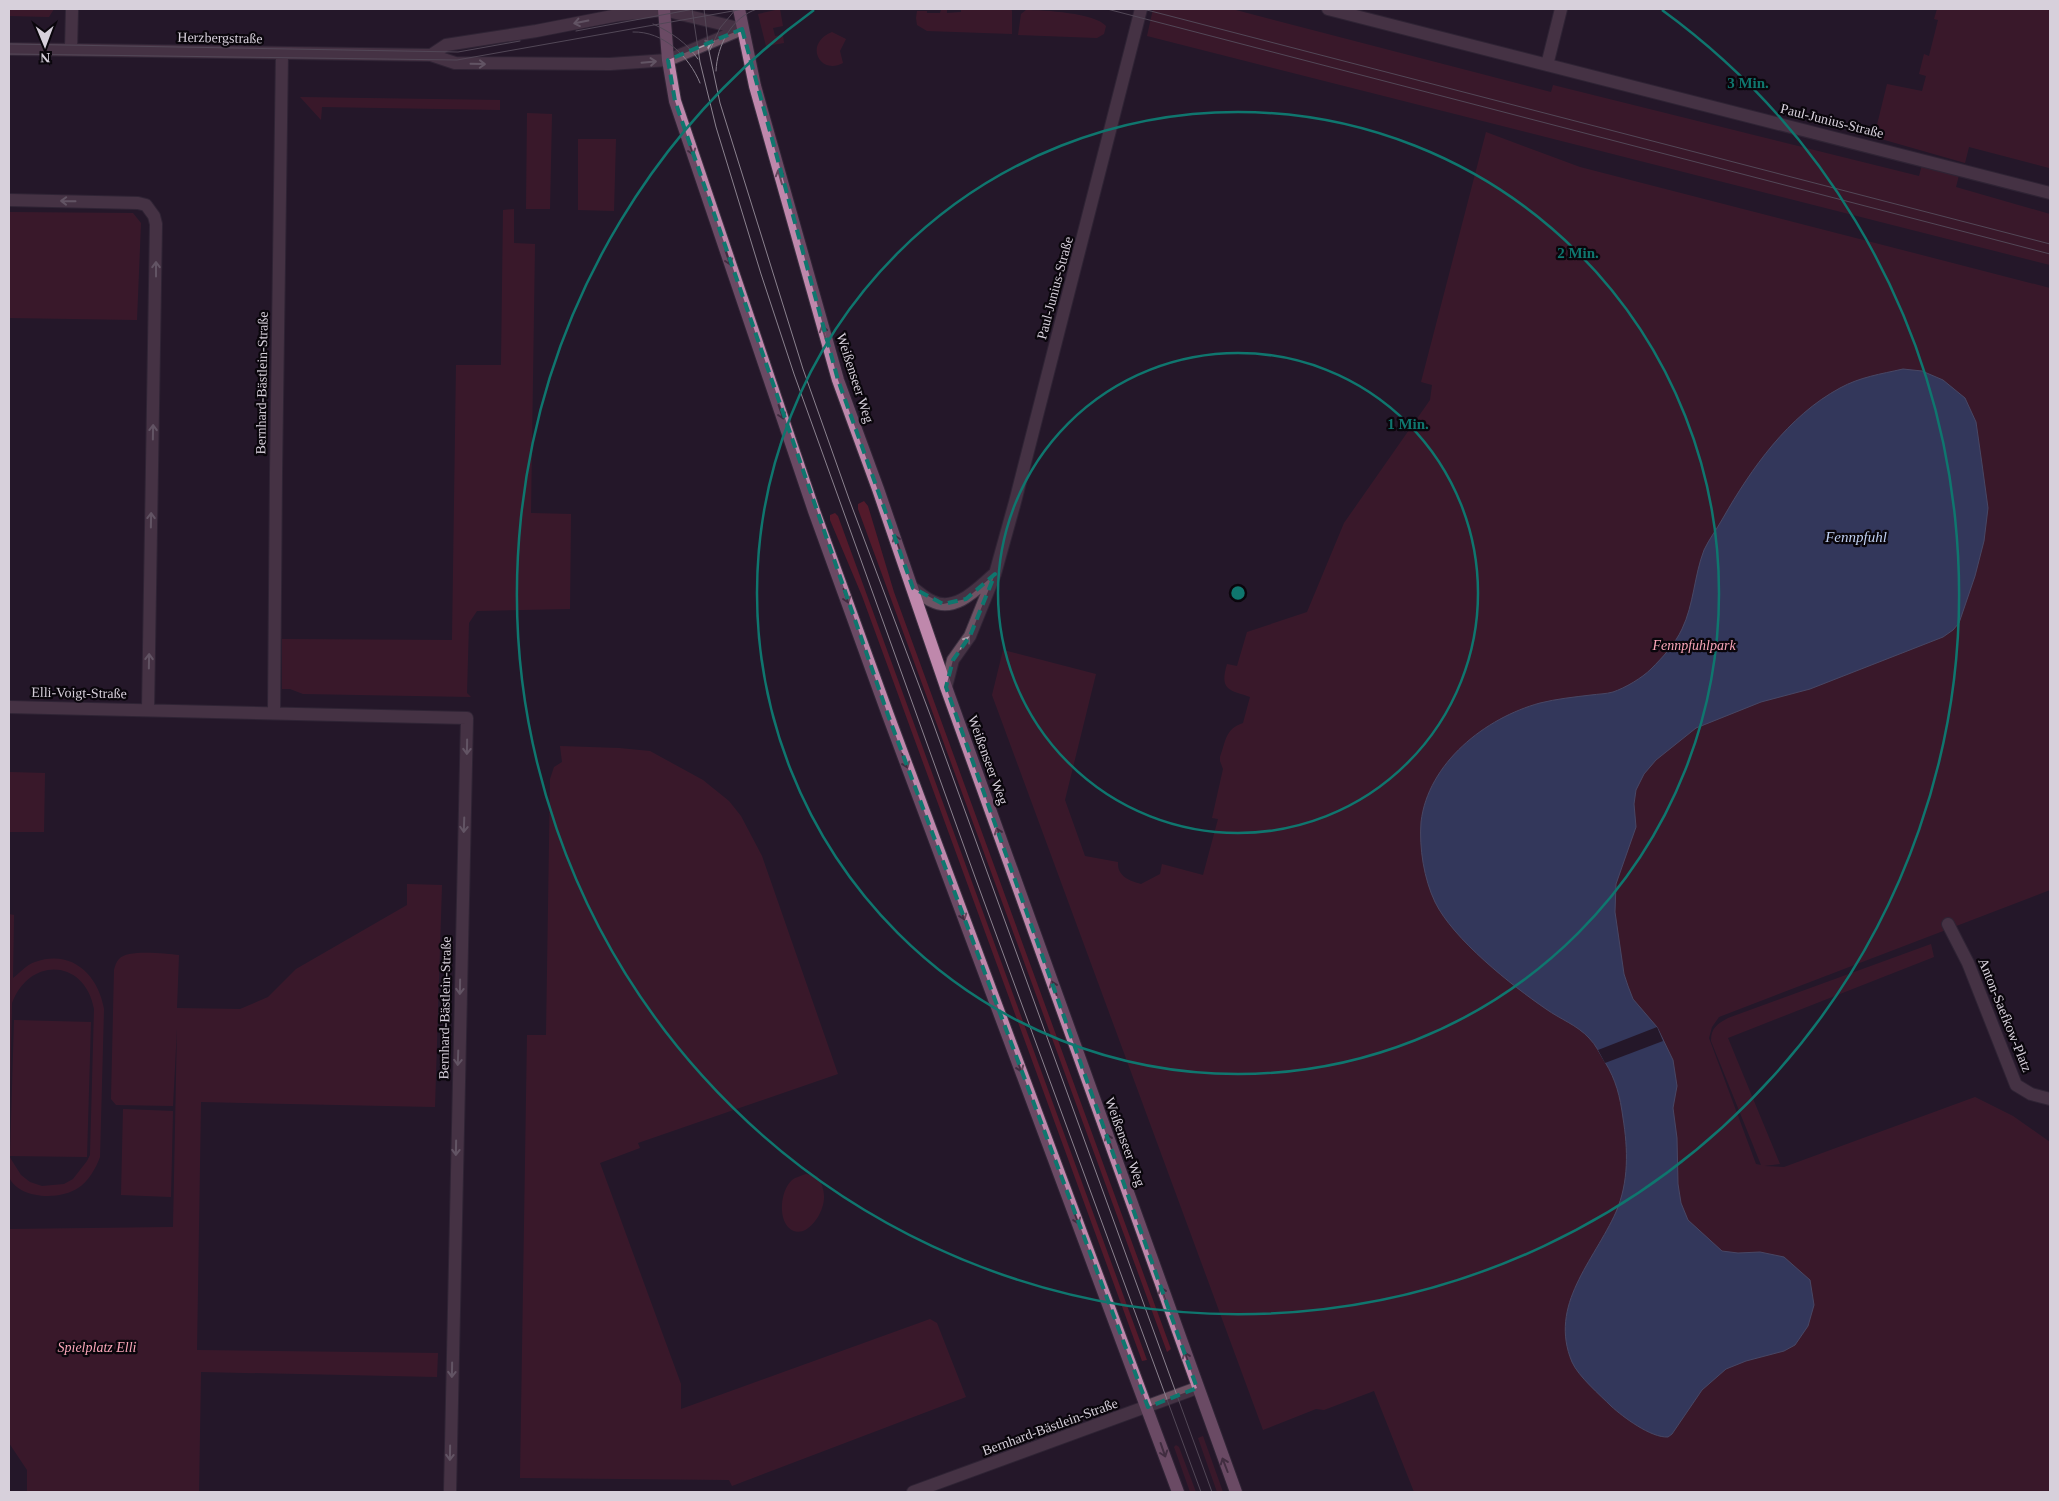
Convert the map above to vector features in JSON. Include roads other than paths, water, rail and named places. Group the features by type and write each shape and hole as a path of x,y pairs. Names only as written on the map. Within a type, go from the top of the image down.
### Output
{"main road":[{"name":"Weißenseer Weg","path":"739,9 755,86 838,380 913,588 946,687 1236,1492"},
{"path":"664,10 668,60 675,101 812,504 891,725 1148,1407 1178,1492"}],"street":[{"path":"71,50 72,9"},
{"name":"Paul-Junius-Straße","path":"946,687 953,660 970,636 995,574 1141,9"},
{"name":"Paul-Junius-Straße","path":"1328,9 2050,193"},
{"path":"1547,65 1561,9"},
{"path":"664,10 742,29"},
{"name":"Herzbergstraße","path":"431,55 446,45 629,14 664,10"},
{"name":"Herzbergstraße","path":"9,49 431,55 455,63 630,64 668,60 742,29"},
{"name":"Bernhard-Bästlein-Straße","path":"274,713 282,53"},
{"path":"9,200 116,201 146,205 154,216 156,224 148,710"},
{"path":"913,588 933,602 943,604 966,599 995,574"},
{"name":"Elli-Voigt-Straße","path":"9,707 148,710"},
{"name":"Bernhard-Bästlein-Straße","path":"148,710 467,718 450,1492"},
{"name":"Anton-Saefkow-Platz","path":"1948,924 1968,963 2016,1084 2031,1094 2050,1100"},
{"name":"Bernhard-Bästlein-Straße","path":"913,1492 1197,1388"}],"water":[{"name":"Fennpfuhl","path":"1903,369 1922,371 1943,380 1965,398 1976,422 1988,508 1984,541 1975,576 1959,623 1943,637 1810,689 1761,702 1696,728 1656,760 1644,774 1636,790 1634,804 1636,827 1616,884 1615,912 1624,974 1633,999 1657,1027 1673,1060 1677,1086 1673,1108 1681,1203 1688,1220 1722,1251 1738,1253 1760,1252 1784,1257 1810,1280 1814,1305 1808,1326 1795,1345 1784,1351 1746,1361 1726,1369 1702,1390 1672,1434 1668,1437 1661,1436 1646,1431 1630,1421 1616,1411 1595,1391 1572,1362 1566,1341 1566,1321 1570,1302 1586,1266 1616,1212 1623,1189 1626,1142 1615,1082 1598,1050 1584,1033 1516,987 1484,960 1455,931 1431,893 1422,853 1421,822 1426,801 1435,781 1447,762 1462,746 1480,732 1519,710 1540,703 1613,692 1643,676 1651,669 1676,640 1682,629 1706,546 1734,499 1772,445 1804,413 1840,388 1863,378"}],"tram line":[{"path":"692,9 700,62 716,127 794,374 975,877 1201,1492"},
{"path":"576,31 694,9"},
{"path":"704,9 709,51 720,103 803,369 1212,1492"},
{"path":"710,50 720,28 736,9"},
{"path":"9,54 457,60 744,9"},
{"path":"716,71 719,51 733,25 740,18 757,9"},
{"path":"1107,9 2050,254"},
{"path":"1143,9 2050,244"},
{"path":"653,24 678,38 698,59"},
{"path":"633,32 655,36 674,47 689,64 700,83"},
{"path":"9,44 458,52 520,41"}],"park label":[{"name":"Fennpfuhlpark","path":"1694,645"},
{"name":"Spielplatz Elli","path":"97,1347"}]}
